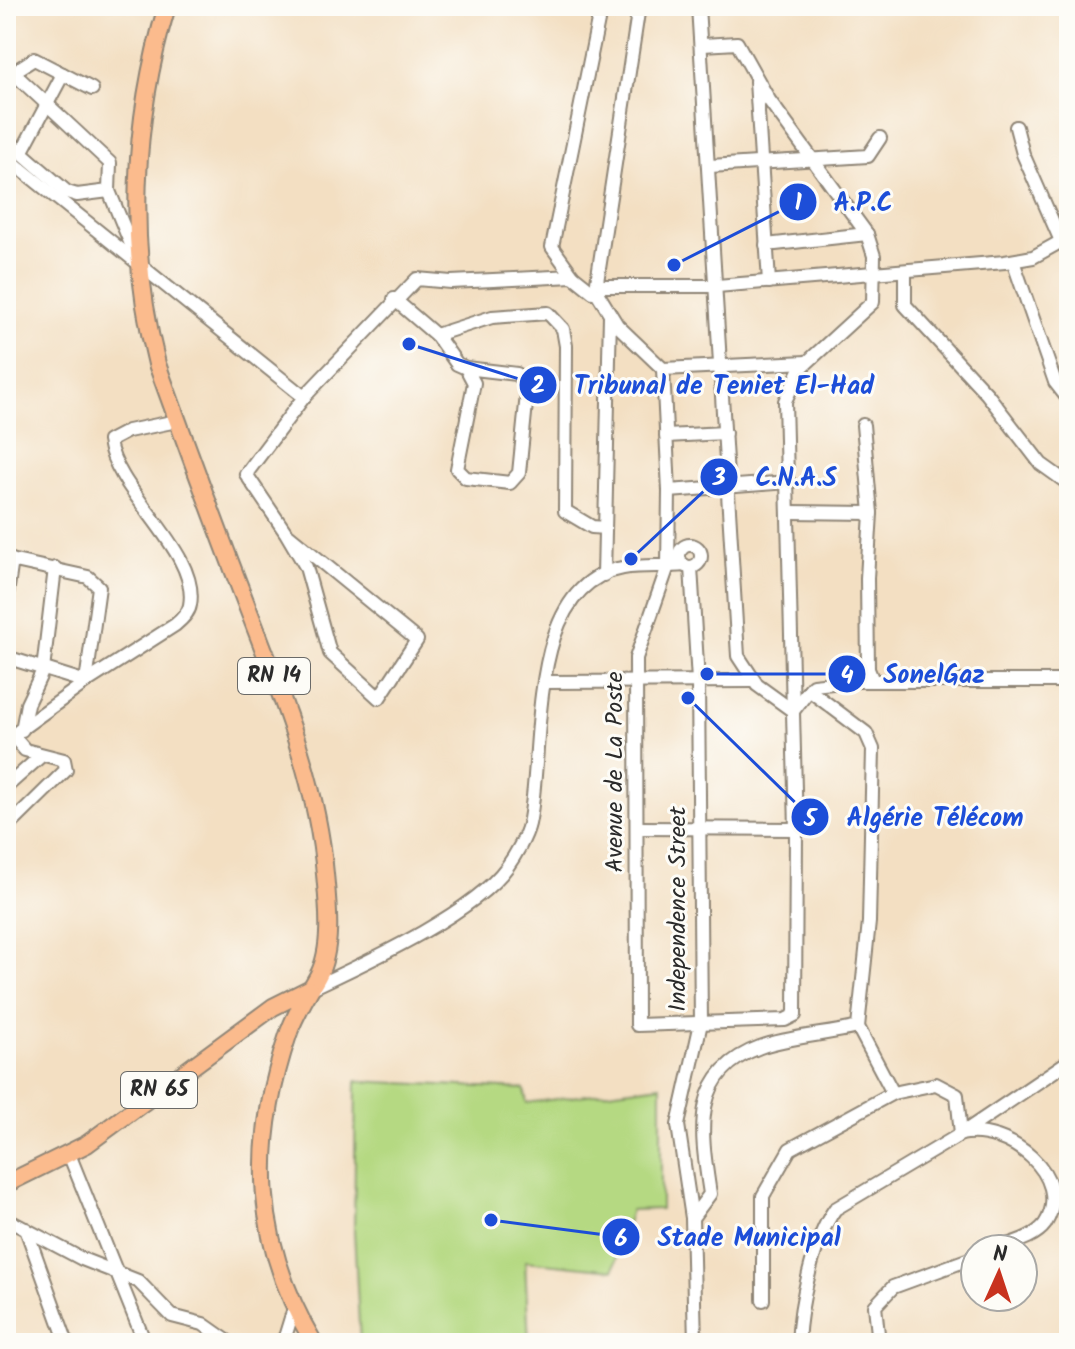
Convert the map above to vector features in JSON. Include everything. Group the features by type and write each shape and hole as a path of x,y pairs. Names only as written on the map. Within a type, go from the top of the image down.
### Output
{"main road":[{"name":"RN 14","path":"167,6 143,121 136,208 137,259 150,340 177,421 308,771 325,872 328,924 320,974 309,989 287,1036 272,1089 264,1154 263,1196 269,1240 294,1308 314,1343"},
{"name":"RN 65","path":"6,1184 69,1154 273,1007 309,989"}],"street":[{"path":"601,6 552,247 573,276 598,288 717,286 1033,257 1065,239 1023,154 1016,127"},
{"path":"639,6 598,288 610,313 663,369 807,362"},
{"path":"698,6 717,286 729,556 738,656 754,681 793,711"},
{"path":"637,828 796,829 785,401 807,362 873,302 874,256 867,234 813,160 737,43 703,45"},
{"path":"92,89 34,59 9,69 110,163 109,191 137,259"},
{"path":"21,153 63,74"},
{"path":"756,76 769,282"},
{"path":"710,166 868,156 880,138"},
{"path":"6,139 67,192 77,195 109,191"},
{"path":"6,157 100,236 137,259 304,397"},
{"path":"766,245 867,234"},
{"path":"1013,261 1055,382 1069,400"},
{"path":"905,271 905,305 987,394 1041,464 1069,484"},
{"path":"286,533 417,640 379,698 330,653 306,567 246,474 304,397 394,299 417,279 451,282 573,276"},
{"path":"394,299 436,335 457,364 466,368 517,374 528,384 519,473 510,483 466,478 457,469 474,383 466,368"},
{"path":"436,335 492,317 548,313 563,329 566,346 565,511 592,527 605,528"},
{"path":"604,575 610,313"},
{"name":"Avenue de La Poste","path":"663,369 669,491 668,566 636,658 637,1025 785,1020 795,1015 796,829"},
{"path":"14,735 86,682 175,625 191,604 185,574 164,533 118,471 111,458 109,441 128,431 177,421"},
{"path":"863,425 871,513 867,578 868,669 873,681"},
{"path":"666,436 725,433"},
{"path":"669,491 789,482"},
{"path":"790,512 871,513"},
{"path":"687,566 679,552 687,545 697,547 701,556"},
{"path":"309,989 460,909 506,868 528,827 549,646 566,608 591,581 622,568 687,566 701,556 729,556"},
{"path":"6,601 9,559 88,577 99,587 86,682"},
{"name":"Independence Street","path":"687,566 698,681 701,1023 678,1125 692,1218 695,1343"},
{"path":"14,735 43,670 55,568"},
{"path":"6,657 86,682"},
{"path":"545,682 754,681"},
{"path":"793,711 813,685 873,681 1069,681"},
{"path":"809,690 866,733 873,749 869,922 858,1027 893,1093"},
{"path":"6,829 66,770 64,760 25,750 14,735"},
{"path":"6,787 42,755"},
{"path":"692,1218 710,1194 701,1135 705,1097 725,1068 760,1047 858,1027"},
{"path":"798,1343 799,1321 823,1225 835,1209 961,1134 1069,1061"},
{"path":"763,1300 763,1196 790,1149 893,1093 936,1084 957,1095 961,1134"},
{"path":"961,1134 986,1131 1009,1139 1035,1158 1047,1174 1054,1198 1045,1225 1032,1233"},
{"path":"69,1154 145,1343"},
{"path":"6,1219 138,1281 172,1316 203,1324 230,1343"},
{"path":"26,1229 67,1343"},
{"path":"879,1343 875,1306 893,1287 959,1263"},
{"path":"279,1343 285,1337 294,1308"}],"green space":[{"path":"356,1081 524,1089 527,1103 661,1085 661,1209 631,1210 613,1270 525,1261 529,1343 360,1343 354,1231"}],"place":[{"name":"A.P.C","path":"674,265"},
{"name":"Tribunal de Teniet El-Had","path":"409,344"},
{"name":"C.N.A.S","path":"631,559"},
{"name":"SonelGaz","path":"707,674"},
{"name":"Algérie Télécom","path":"688,698"},
{"name":"Stade Municipal","path":"491,1220"}]}
